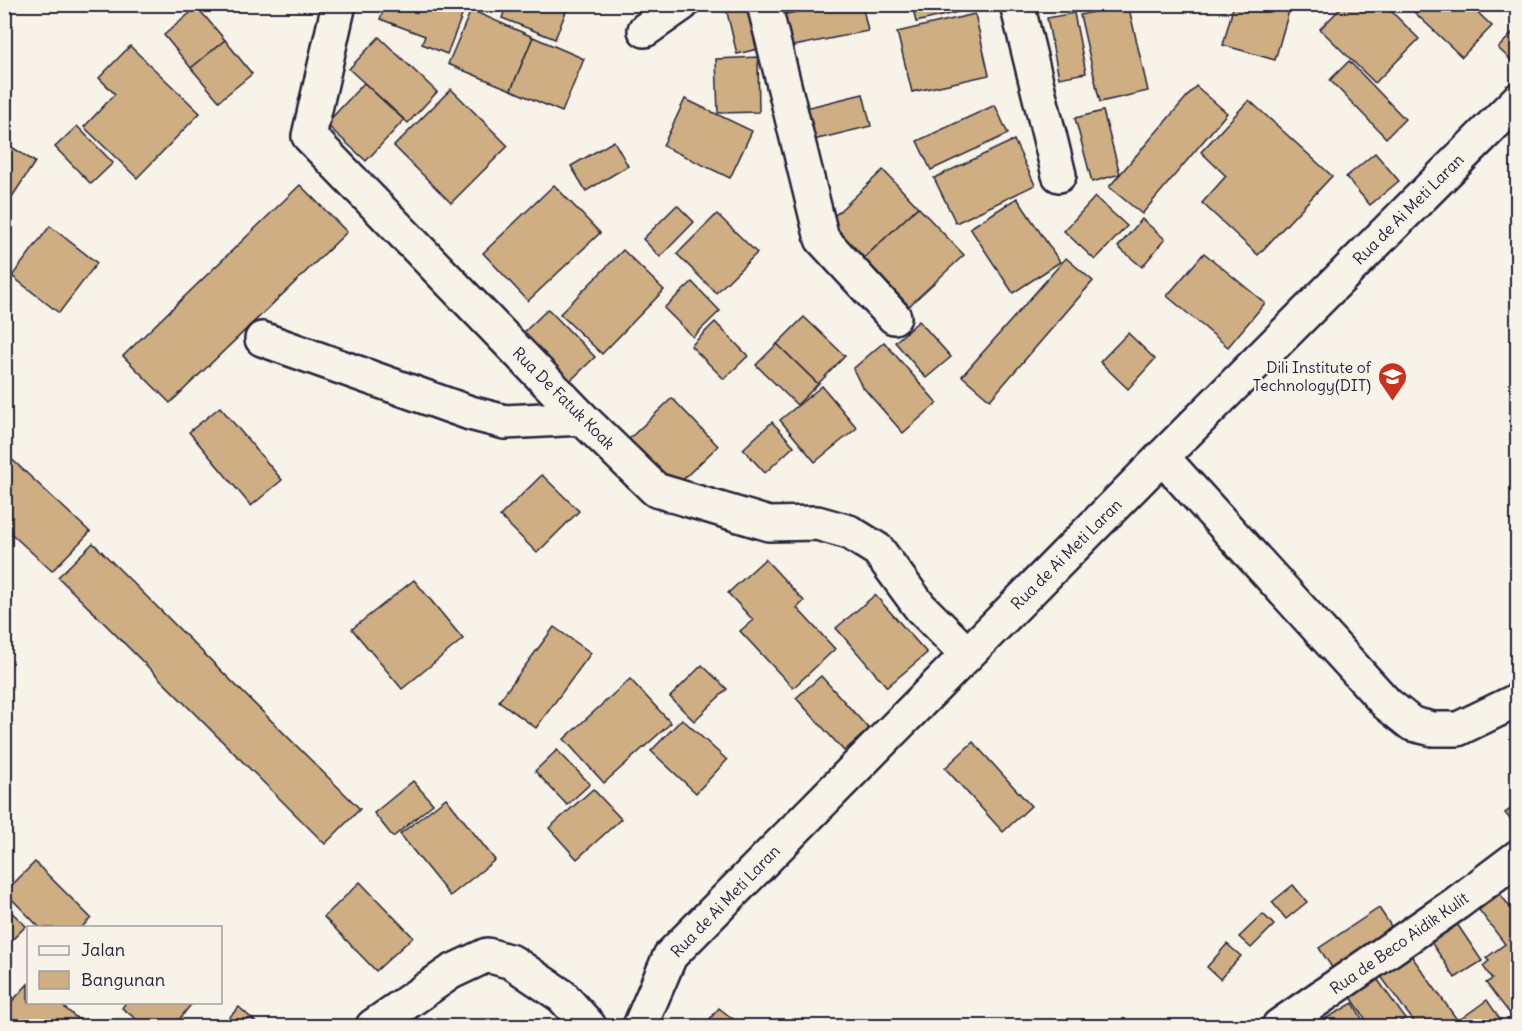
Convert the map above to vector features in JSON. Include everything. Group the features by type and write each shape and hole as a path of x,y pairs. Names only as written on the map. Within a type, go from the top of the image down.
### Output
{"street":[{"name":"Rua De Fatuk Koak","path":"339,4 309,136 582,418 656,490 769,524 817,524 849,532 878,550 920,608 967,654"},
{"path":"645,30 682,4"},
{"path":"764,4 822,239 894,317"},
{"path":"1017,4 1059,175"},
{"name":"Rua de Ai Meti Laran","path":"640,1026 670,956 1162,456 1518,100"},
{"path":"262,339 470,413 505,422 582,418"},
{"path":"1162,456 1387,704 1412,724 1433,729 1458,729 1518,700"},
{"name":"Rua de Beco Aidik Kulit","path":"1279,1026 1457,903 1518,857"},
{"path":"373,1026 451,972 487,955 512,962 562,996 589,1026"}],"building":[{"path":"386,4 455,4 465,8 447,54 422,44 425,36 380,19"},
{"path":"507,4 569,4 555,39 502,18"},
{"path":"725,4 756,4 766,47 737,54"},
{"path":"780,4 833,4 782,15"},
{"path":"833,4 862,4 868,31 789,47 782,15"},
{"path":"912,4 974,4 975,8 916,22"},
{"path":"1128,4 1148,91 1100,102 1080,15"},
{"path":"1234,4 1291,4 1275,60 1223,45"},
{"path":"1345,4 1384,4 1419,39 1375,83 1320,29"},
{"path":"1422,4 1469,4 1492,26 1462,57 1414,12"},
{"path":"197,7 225,40 191,68 164,35"},
{"path":"471,10 533,37 511,90 448,64"},
{"path":"1074,13 1086,73 1059,78 1047,18"},
{"path":"975,14 989,75 912,92 897,32"},
{"path":"1518,27 1518,63 1516,65 1498,48"},
{"path":"379,37 437,92 408,123 349,69"},
{"path":"533,37 584,59 562,112 511,90"},
{"path":"225,40 252,74 219,101 191,68"},
{"path":"130,46 200,113 137,178 84,127 115,94 99,78"},
{"path":"758,57 759,112 718,113 716,59"},
{"path":"1349,61 1405,119 1386,138 1330,80"},
{"path":"364,83 404,120 366,161 326,124"},
{"path":"1196,86 1227,113 1142,214 1109,187"},
{"path":"451,89 508,146 451,203 394,146"},
{"path":"863,94 871,126 805,142 797,110"},
{"path":"685,99 752,131 730,178 663,146"},
{"path":"1249,100 1332,176 1258,255 1202,203 1226,176 1201,152"},
{"path":"995,105 1008,134 931,170 917,141"},
{"path":"1103,111 1120,174 1092,182 1075,118"},
{"path":"77,126 113,163 91,184 55,147"},
{"path":"1014,140 1035,185 956,223 934,178"},
{"path":"614,141 628,166 586,191 571,166"},
{"path":"4,142 35,162 4,209"},
{"path":"1375,153 1399,181 1370,205 1346,177"},
{"path":"883,170 918,207 864,258 829,221"},
{"path":"300,185 347,232 170,403 123,356"},
{"path":"554,185 600,233 528,301 483,253"},
{"path":"1095,197 1127,226 1095,260 1064,231"},
{"path":"1017,198 1060,262 1013,293 970,228"},
{"path":"677,205 694,222 660,257 643,239"},
{"path":"918,207 964,255 909,306 864,258"},
{"path":"717,214 757,253 716,293 677,254"},
{"path":"1142,219 1165,239 1142,267 1118,247"},
{"path":"50,226 97,263 59,313 12,276"},
{"path":"623,250 664,290 602,354 560,314"},
{"path":"1204,253 1265,303 1228,347 1167,296"},
{"path":"1066,258 1093,281 990,400 962,376"},
{"path":"692,282 720,311 693,337 664,308"},
{"path":"548,309 595,357 566,385 519,337"},
{"path":"804,317 845,356 818,384 777,344"},
{"path":"919,321 951,357 926,378 895,342"},
{"path":"715,322 748,356 724,379 691,346"},
{"path":"1128,333 1155,359 1128,389 1100,362"},
{"path":"884,342 937,403 903,433 861,385 853,369"},
{"path":"777,344 818,384 797,405 756,365"},
{"path":"822,386 857,428 815,462 780,420"},
{"path":"672,398 718,446 675,487 628,440"},
{"path":"220,407 282,480 251,506 189,432"},
{"path":"772,422 794,446 765,473 743,449"},
{"path":"4,452 90,532 52,571 4,527"},
{"path":"542,475 579,511 537,553 500,516"},
{"path":"93,543 360,809 325,844 58,577"},
{"path":"765,559 804,601 797,608 835,649 793,688 740,631 753,620 728,593"},
{"path":"414,580 463,639 402,689 352,629"},
{"path":"875,595 927,653 887,687 836,628"},
{"path":"554,627 591,653 536,728 499,701"},
{"path":"702,665 727,689 694,721 670,697"},
{"path":"821,676 869,729 844,751 796,698"},
{"path":"630,679 671,723 604,783 564,739"},
{"path":"682,719 727,760 696,793 651,751"},
{"path":"973,742 1031,806 1003,832 945,768"},
{"path":"557,750 590,784 567,805 535,771"},
{"path":"413,781 433,804 393,837 374,813"},
{"path":"593,789 621,819 577,859 549,828"},
{"path":"446,798 495,860 450,896 400,834"},
{"path":"1518,804 1518,829 1505,813"},
{"path":"35,862 91,918 83,926 38,926 5,892"},
{"path":"360,882 413,937 376,971 324,917"},
{"path":"1293,885 1307,902 1286,919 1272,902"},
{"path":"1500,894 1518,917 1518,1024 1486,983 1492,979 1483,966 1489,961 1486,958 1505,944 1479,910"},
{"path":"4,905 26,926 4,948"},
{"path":"1379,908 1397,935 1337,975 1319,948"},
{"path":"1263,914 1274,925 1251,948 1239,937"},
{"path":"1453,918 1482,961 1455,978 1427,936"},
{"path":"1227,944 1241,956 1220,979 1207,967"},
{"path":"1410,954 1458,1021 1487,1000 1504,1025 1417,1026 1380,975"},
{"path":"1373,973 1405,1018 1394,1026 1370,1026 1347,991"},
{"path":"27,985 27,1004 60,1004 86,1026 4,1026 4,1010"},
{"path":"1353,1003 1366,1026 1317,1026 1316,1024"},
{"path":"125,1004 191,1004 174,1026 145,1026 122,1008"},
{"path":"239,1007 260,1026 221,1026"},
{"path":"719,1008 742,1026 704,1026"}],"place":[{"name":"Dili Institute of Technology(DIT)","path":"1392,402"}]}
